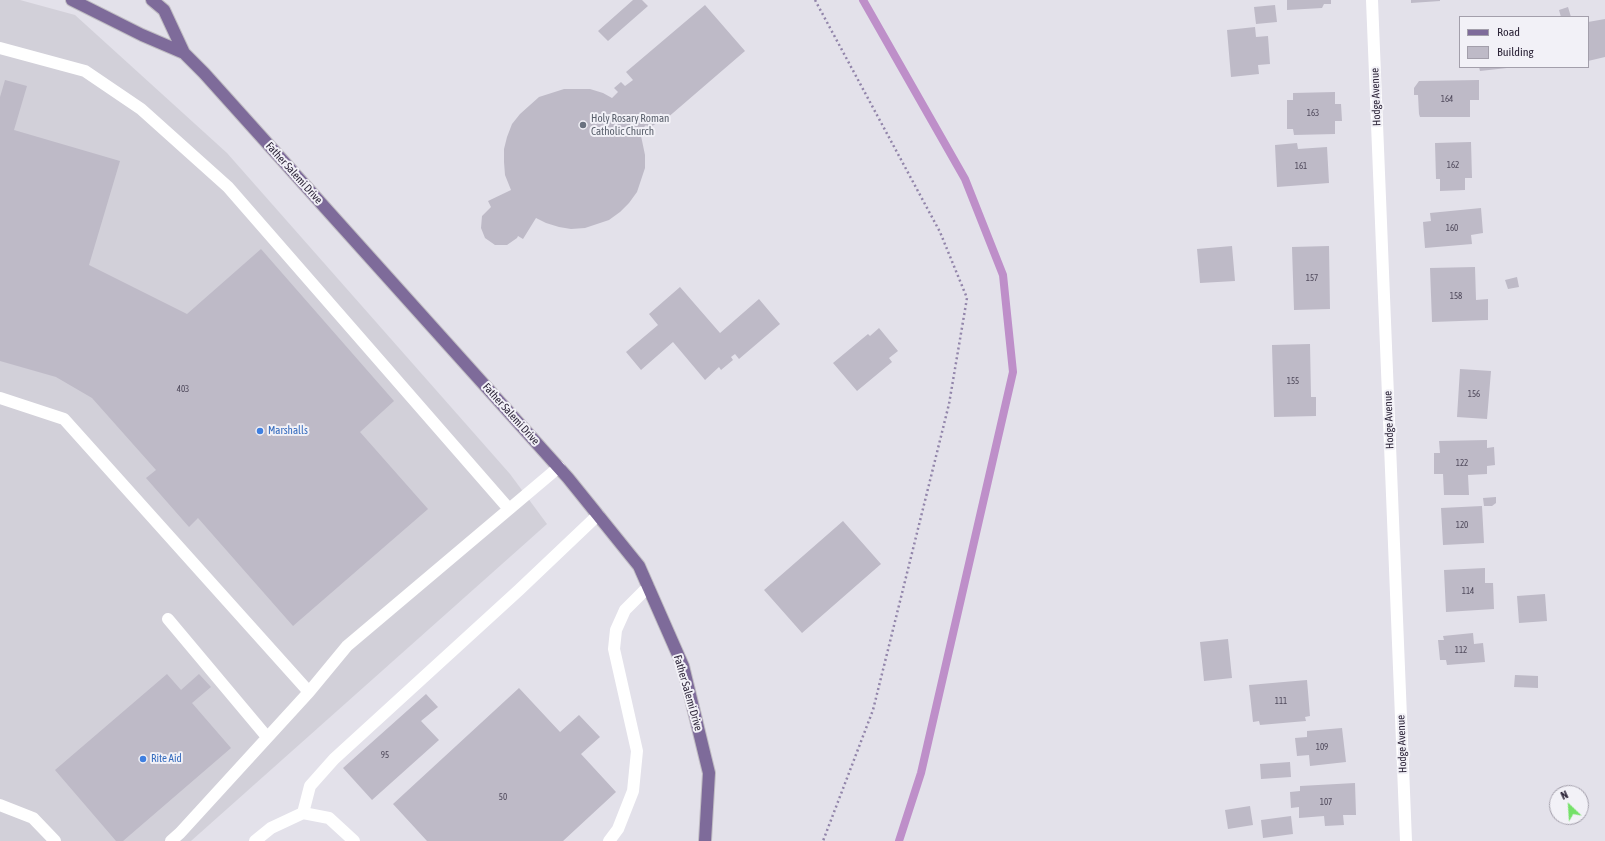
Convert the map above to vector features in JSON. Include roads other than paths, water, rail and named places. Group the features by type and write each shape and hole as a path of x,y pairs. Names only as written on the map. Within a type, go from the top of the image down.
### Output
{"main road":[{"name":"Father Salemi Drive","path":"72,0 184,53"},
{"name":"Father Salemi Drive","path":"152,0 164,10 184,53 204,73 558,467 639,566 683,666 709,773 705,841"}],"street":[{"name":"Hodge Avenue","path":"1372,0 1406,841"},
{"path":"0,48 86,72 141,108 222,182 510,508"},
{"path":"0,398 64,419 309,692"},
{"path":"171,841 309,692 347,646 558,467"},
{"path":"303,813 310,786 334,759 519,590 598,515"},
{"path":"609,841 618,829 633,792 636,751 614,650 616,630 625,610 648,587"},
{"path":"168,619 268,737"},
{"path":"0,805 33,818 55,841"},
{"path":"255,841 271,828 303,813 329,818 349,839"}],"waterway":[{"path":"863,0 965,179 1003,275 1013,372 921,773 899,841"}],"place":[{"name":"Holy Rosary Roman Catholic Church","path":"583,125"},
{"name":"Marshalls","path":"260,431"},
{"name":"Rite Aid","path":"143,759"}]}
